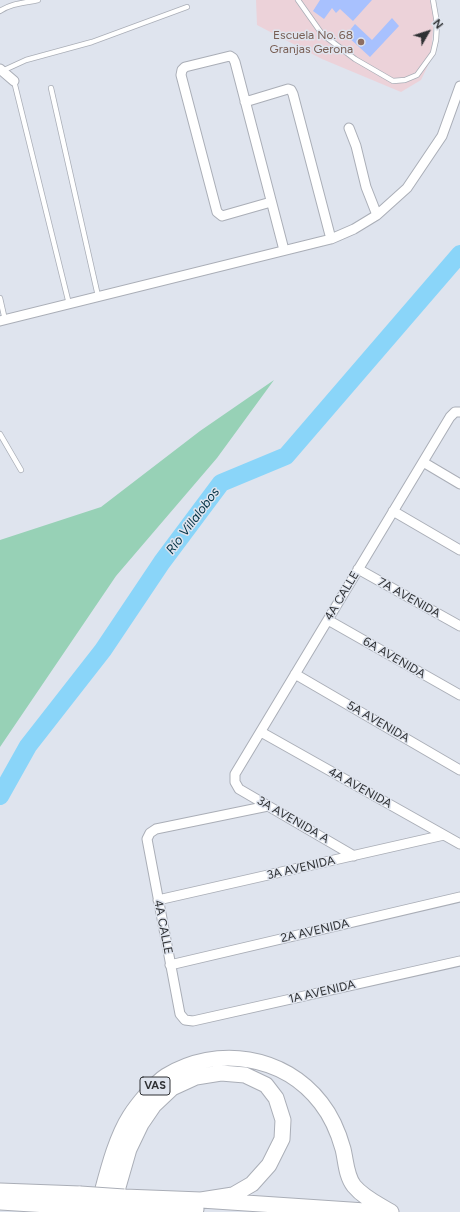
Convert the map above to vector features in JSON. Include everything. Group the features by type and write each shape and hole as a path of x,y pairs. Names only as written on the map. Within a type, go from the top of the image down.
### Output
{"highway":[{"name":"VAS","path":"96,1212 116,1145 129,1116 165,1077 192,1063 220,1058 250,1059 279,1068 303,1084 321,1102 335,1123 343,1149 346,1168 353,1185 367,1198 391,1212"},
{"name":"VAS","path":"119,1206 129,1149 141,1124 154,1105 172,1088 196,1077 221,1072 245,1075 266,1085 276,1098 283,1120 282,1139 269,1166 252,1184 233,1195 200,1207"},
{"name":"VAS","path":"6,1200 80,1200 119,1206 380,1212"},
{"name":"VAS","path":"200,1207 231,1212"}],"street":[{"path":"271,202 222,216 217,212 181,74 185,67 230,56 235,62 284,250"},
{"path":"1,70 14,81"},
{"path":"3,320 331,239 354,229 377,215 407,188 442,136 460,86"},
{"path":"245,102 288,89 293,94 331,239"},
{"path":"349,128 356,146 366,187 377,215"},
{"name":"4A CALLE","path":"235,782 236,774 260,732 450,417 457,412"},
{"path":"423,462 460,484"},
{"path":"393,511 460,550"},
{"name":"7A AVENIDA","path":"358,569 460,626"},
{"name":"6A AVENIDA","path":"328,620 460,695"},
{"name":"5A AVENIDA","path":"295,674 460,770"},
{"name":"4A AVENIDA","path":"260,732 460,844"},
{"name":"3A AVENIDA A","path":"235,782 239,789 354,856"},
{"name":"4A CALLE","path":"185,1020 180,1014 147,839 150,832 156,829 268,806"},
{"name":"3A AVENIDA","path":"158,900 444,835"},
{"name":"2A AVENIDA","path":"170,965 460,897"},
{"name":"1A AVENIDA","path":"185,1020 194,1021 460,961"}],"lane":[{"path":"0,11 7,6 38,0"},
{"path":"298,0 322,34 356,59 393,81 405,80 417,75 433,53 436,40 437,23 433,0"},
{"path":"1,70 26,60 92,42 187,7"},
{"path":"14,81 69,304"},
{"path":"52,88 98,296"},
{"path":"0,298 3,320"},
{"path":"0,434 21,470"}],"shaded area":[{"name":"Escuela No. 68 Granjas Gerona","path":"256,0 435,0 431,59 421,80 401,92 322,59 257,25"}],"green space":[{"path":"274,380 217,458 116,576 0,747 0,540 101,507 200,431"}],"building":[{"path":"320,0 372,0 353,21 340,9 336,13 332,8 324,19 313,11"},
{"path":"392,18 399,26 370,57 346,35 355,24 372,40"}],"waterway":[{"name":"Río Villalobos","path":"0,796 28,746 103,650 162,562 221,483 286,456 460,254"}],"place":[{"name":"Escuela No. 68 Granjas Gerona","path":"361,42"}]}
